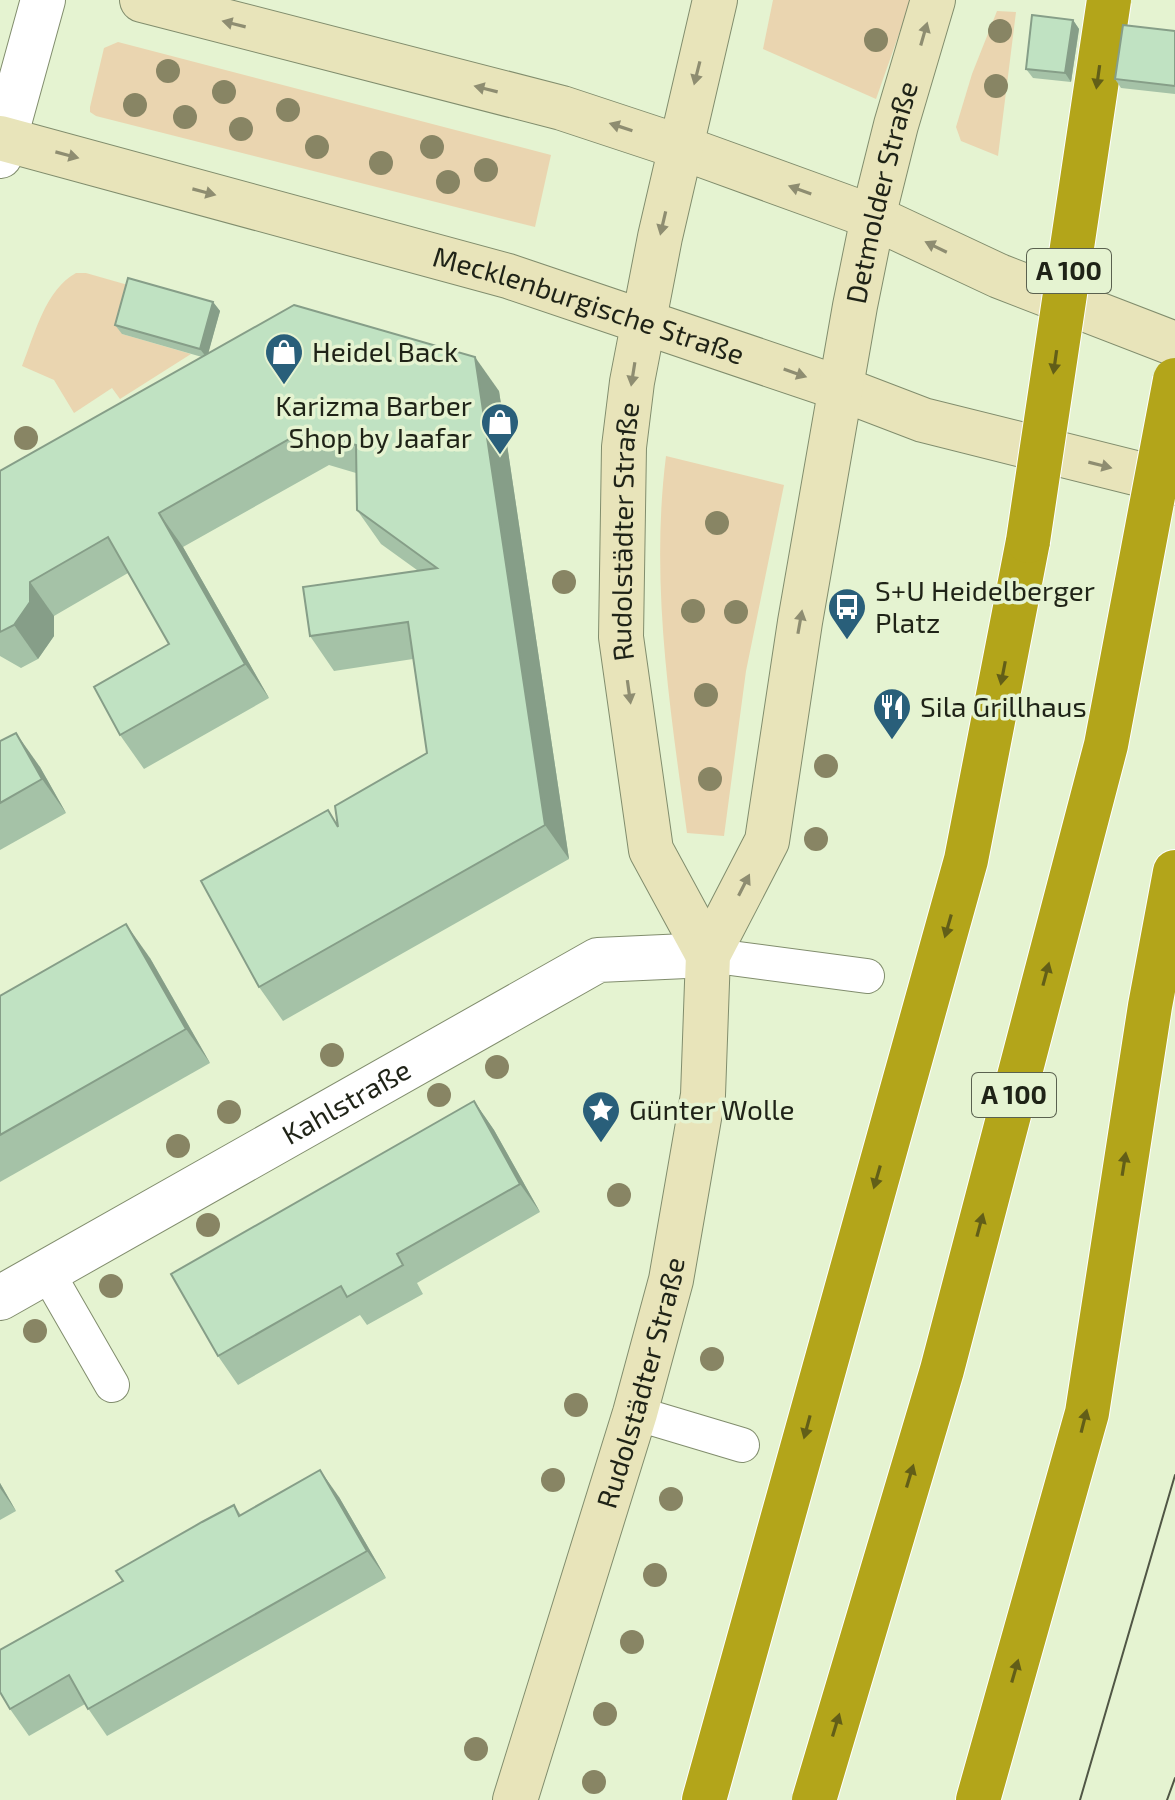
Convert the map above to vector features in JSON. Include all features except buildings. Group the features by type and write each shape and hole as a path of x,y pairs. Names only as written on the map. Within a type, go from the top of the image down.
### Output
{"highway":[{"name":"A 100","path":"704,1800 966,860 1028,541 1109,0"},
{"name":"A 100","path":"814,1800 942,1370 1106,745 1175,380"},
{"path":"978,1800 1087,1413 1145,1036 1175,872"}],"main road":[{"path":"142,0 562,108 680,147 873,217 984,270 1175,344"},
{"path":"680,147 715,0"},
{"name":"Detmolder Straße","path":"842,389 873,217 933,0"},
{"name":"Mecklenburgische Straße","path":"2,144 508,276 942,426 1175,483"},
{"name":"Rudolstädter Straße","path":"680,147 642,320 624,447 621,637 651,850 708,955"},
{"name":"Rudolstädter Straße","path":"515,1800 635,1413 671,1280 703,1095 708,955 767,841 797,638 842,389"}],"street":[{"path":"2,144 43,0"},
{"name":"Kahlstraße","path":"0,1298 598,960 708,955"}],"lane":[{"path":"708,955 867,976"},
{"path":"47,1272 112,1385"},
{"path":"635,1413 742,1445"}],"shaded area":[{"path":"773,0 911,0 876,99 763,49"},
{"path":"997,11 1016,12 998,156 961,141 956,127 972,74"},
{"path":"118,42 551,155 535,227 96,116 90,112 90,107 104,48"},
{"path":"76,273 135,287 122,334 191,354 120,399 112,388 74,413 54,380 22,366 49,301 56,290"},
{"path":"666,456 784,485 746,671 724,836 687,833 661,598 660,551"}],"tram line":[{"path":"1080,1800 1175,1475"},
{"path":"1167,1800 1175,1778"}],"place":[{"name":"Heidel Back","path":"284,386"},
{"name":"Karizma Barber Shop by Jaafar","path":"500,456"},
{"name":"S+U Heidelberger Platz","path":"847,641"},
{"name":"Sila Grillhaus","path":"892,741"},
{"name":"Günter Wolle","path":"601,1144"}]}
